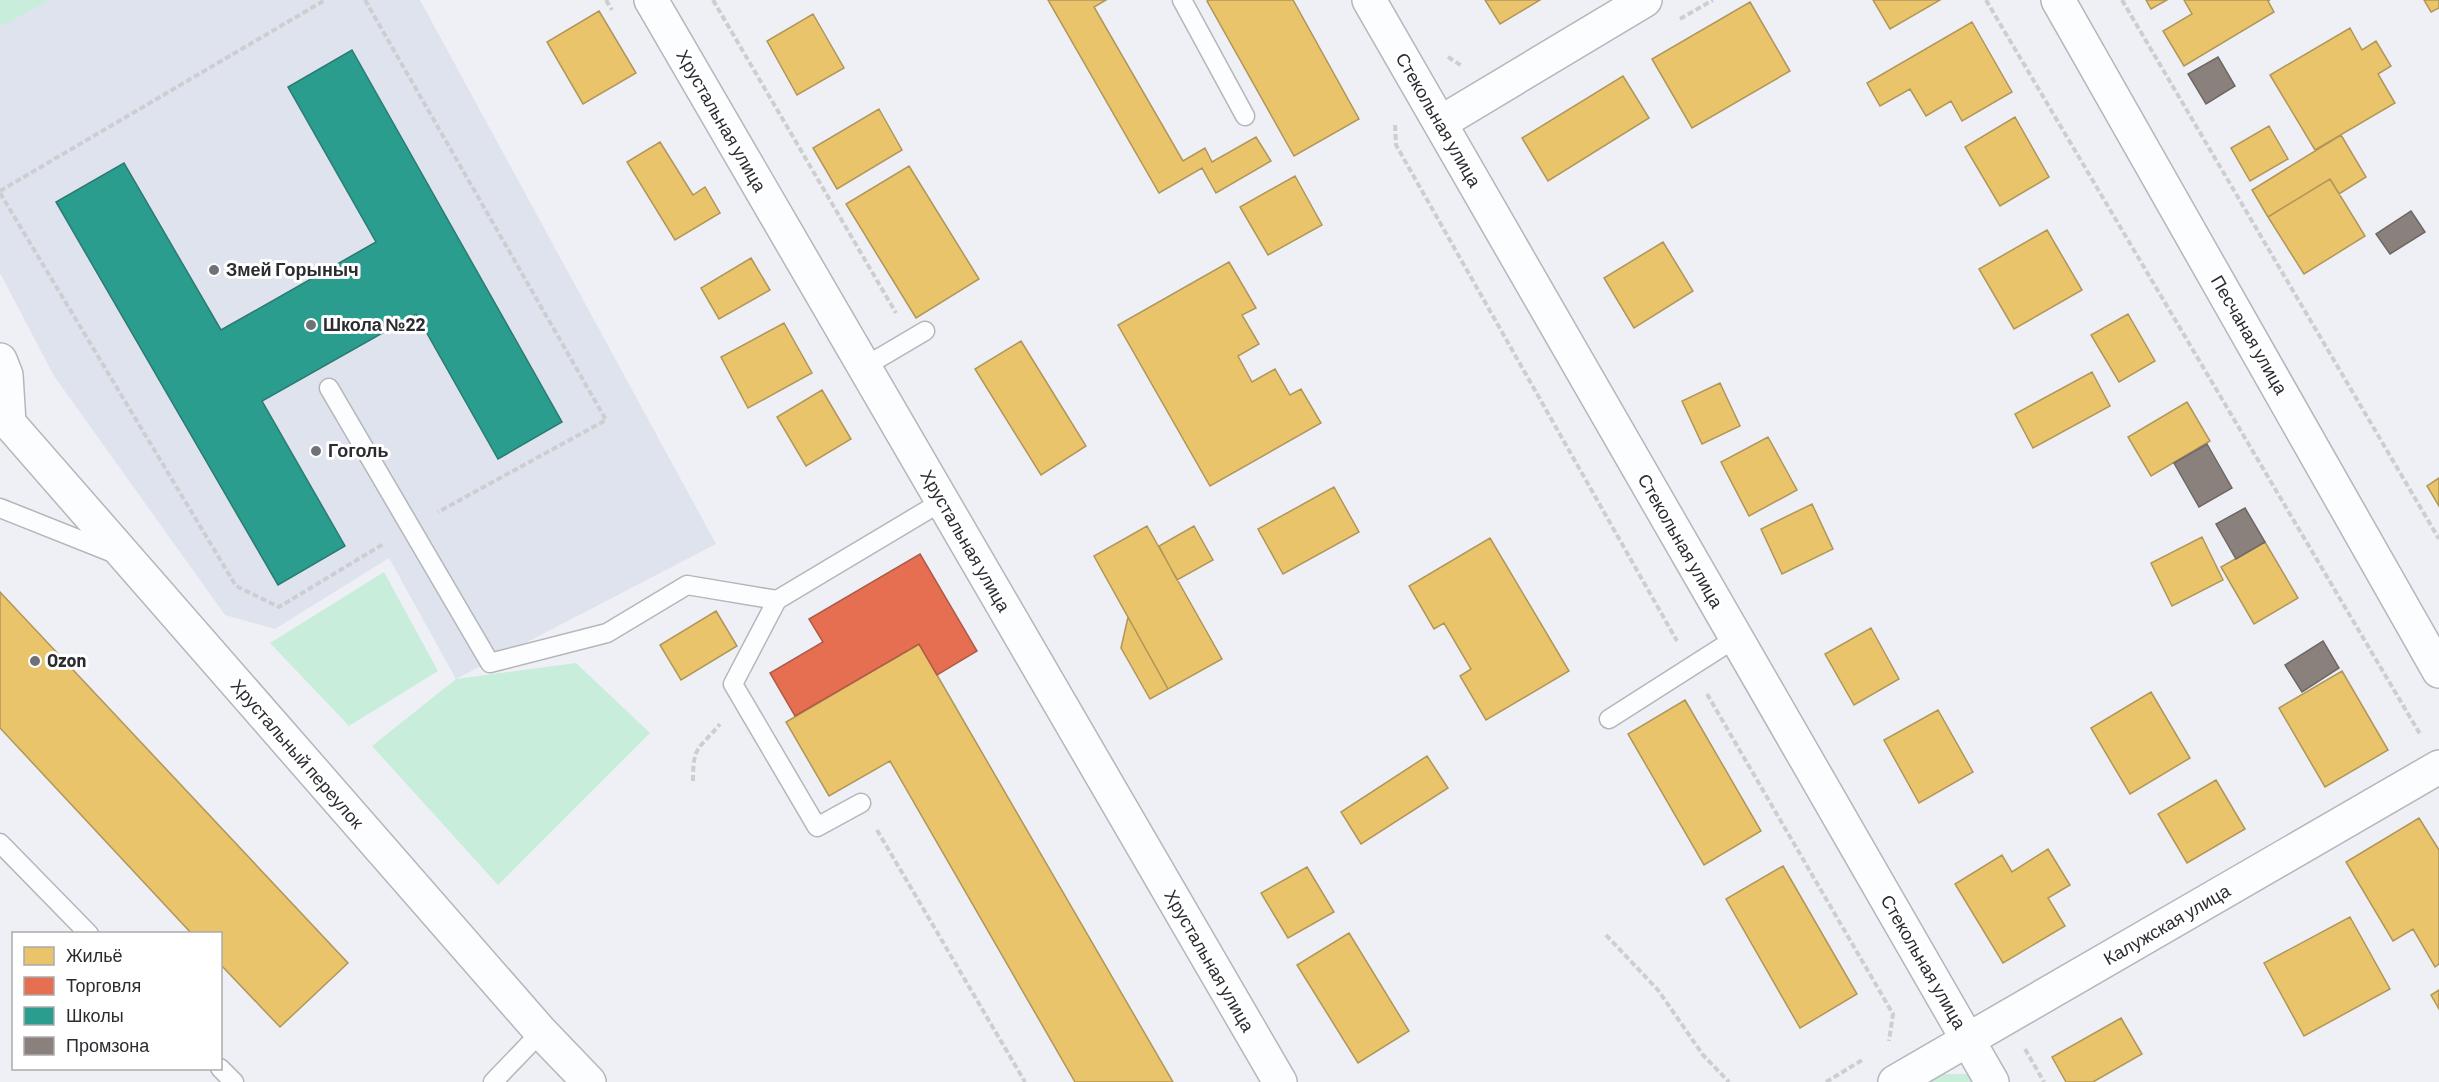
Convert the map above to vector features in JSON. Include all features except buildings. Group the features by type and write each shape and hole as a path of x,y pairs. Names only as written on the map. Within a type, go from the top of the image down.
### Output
{"street":[{"name":"Хрустальная улица","path":"651,0 1280,1082"},
{"name":"Стекольная улица","path":"1368,0 1992,1082"},
{"path":"1440,123 1645,0"},
{"name":"Песчаная улица","path":"2058,0 2439,670"},
{"name":"Хрустальный переулок","path":"0,360 6,375 9,423 541,1032 589,1082"},
{"name":"Калужская улица","path":"1895,1082 2439,767"}],"lane":[{"path":"1182,0 1245,116"},
{"path":"864,367 918,335"},
{"path":"329,388 489,663 607,633 687,585 777,600"},
{"path":"861,803 818,827 733,684 777,600 941,502"},
{"path":"0,508 125,558"},
{"path":"1609,719 1736,638"},
{"path":"0,843 88,932"},
{"path":"493,1082 541,1032"},
{"path":"222,1070 234,1082"}],"path":[{"path":"0,190 325,0"},
{"path":"713,0 918,335"},
{"path":"1986,0 2422,738"},
{"path":"2122,0 2439,539"},
{"path":"1439,51 1463,66 1473,61"},
{"path":"1395,121 1396,145 1691,667 1893,1014 1888,1044"},
{"path":"693,781 693,758 699,743 716,729 741,698"},
{"path":"861,803 1025,1082"},
{"path":"1606,935 1658,990 1703,1055 1729,1082"},
{"path":"2023,1045 2044,1082"},
{"path":"1826,1082 1870,1055"}],"shaded area":[{"name":"Школа №22","path":"0,0 420,0 716,544 456,679 389,558 275,629 225,615 54,376 0,273"}],"green space":[{"path":"0,0 49,0 8,23 0,25"},
{"path":"384,572 438,671 349,726 270,643"},
{"path":"576,663 650,733 498,885 372,746 456,679"},
{"path":"1941,1074 1975,1074 1979,1082 1926,1082"}],"place":[{"name":"Змей Горыныч","path":"214,270"},
{"name":"Школа №22","path":"311,325"},
{"name":"Гоголь","path":"316,451"},
{"name":"Ozon","path":"35,661"}]}
